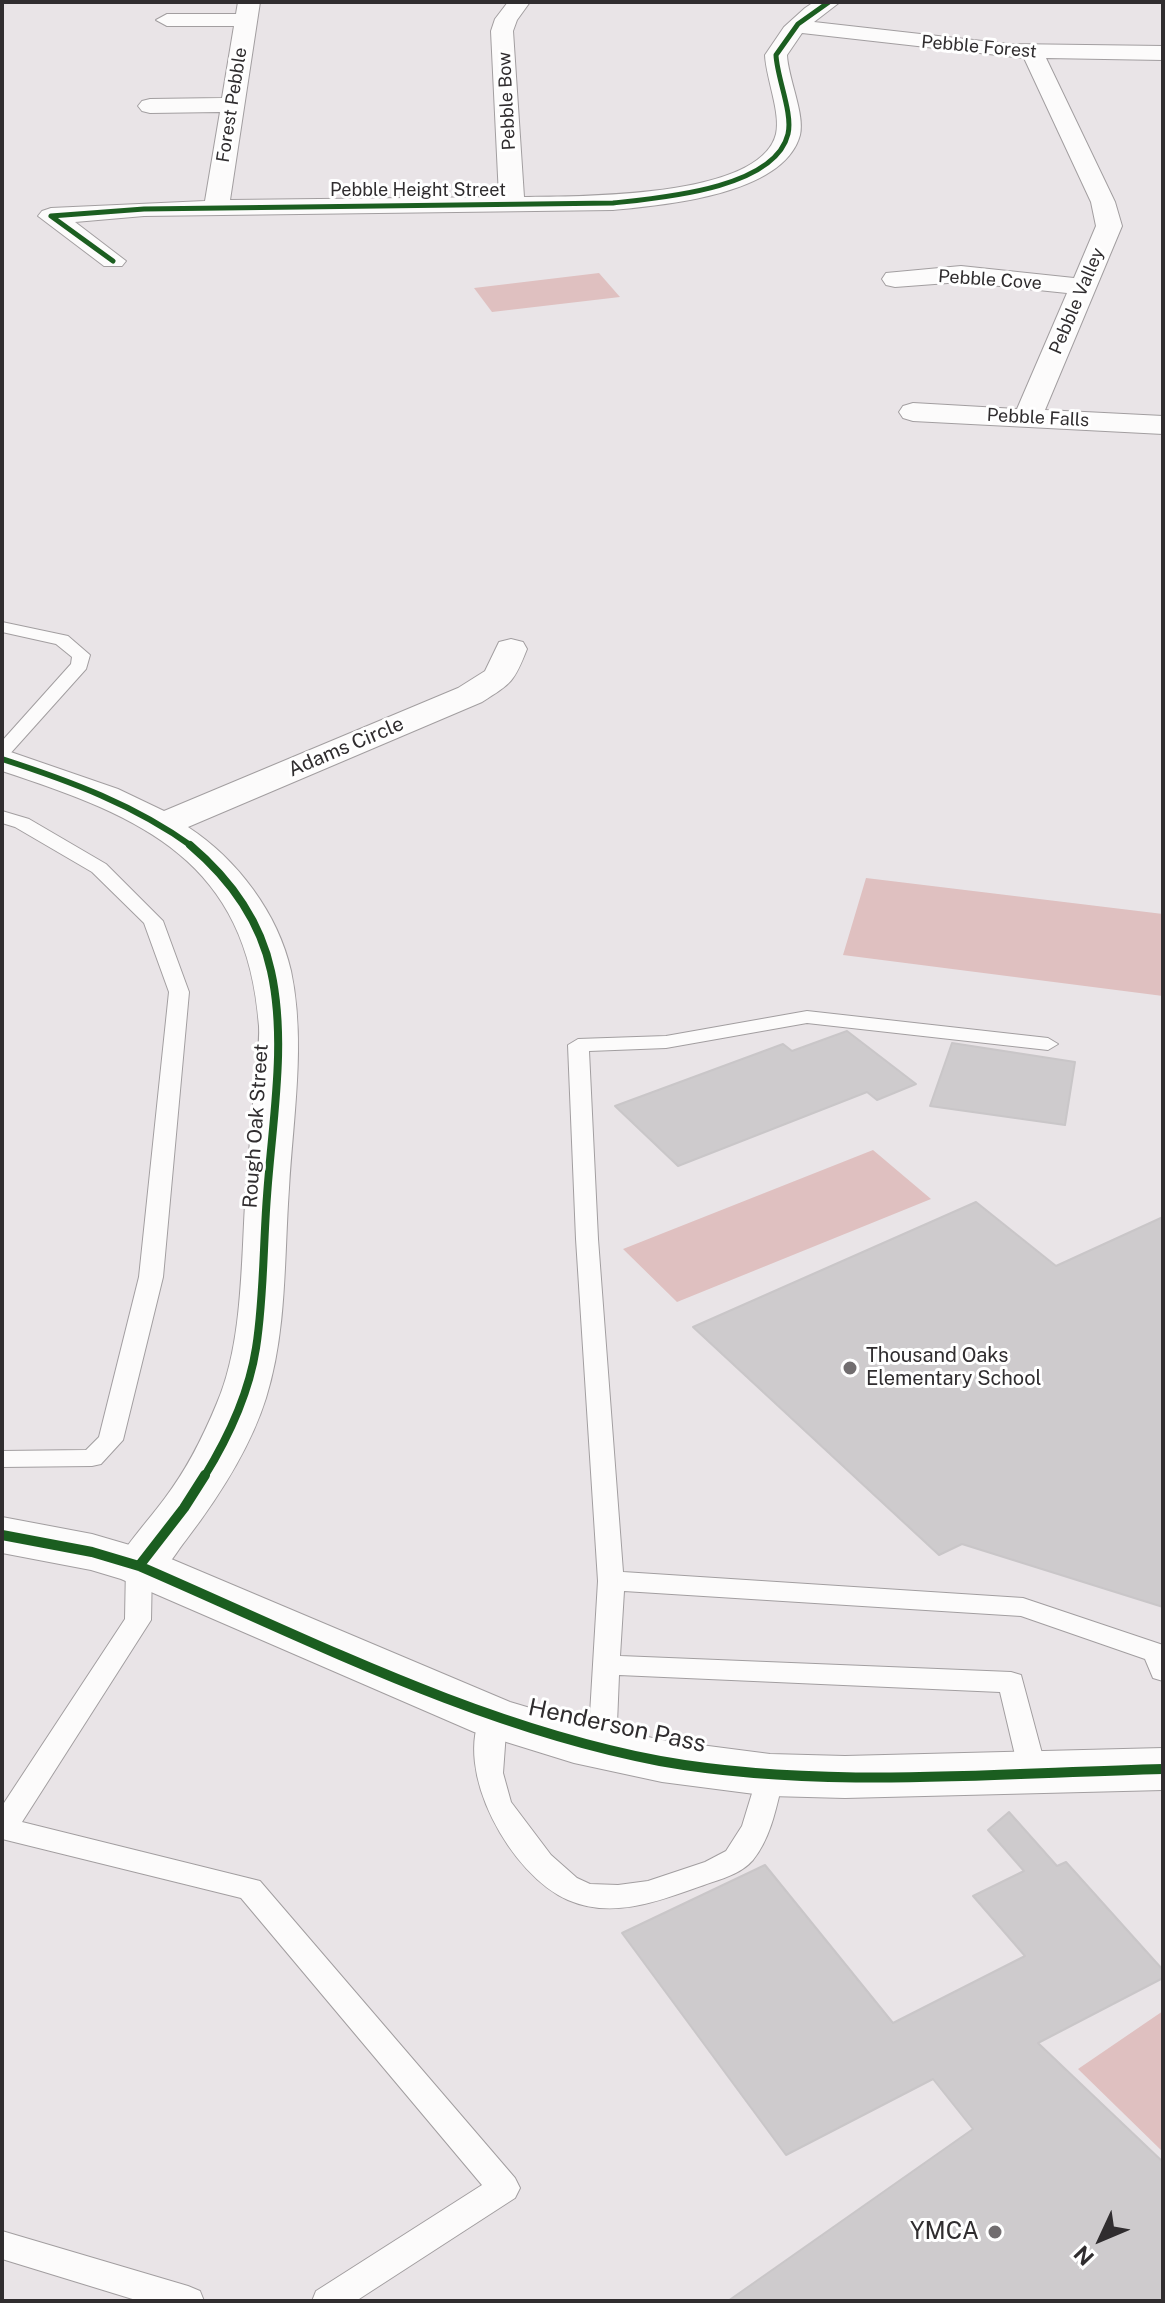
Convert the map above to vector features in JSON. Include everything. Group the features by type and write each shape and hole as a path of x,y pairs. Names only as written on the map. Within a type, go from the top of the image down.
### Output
{"street":[{"name":"Pebble Bow","path":"512,205 502,31 506,19 519,2"},
{"path":"796,26 829,2"},
{"path":"167,20 248,11"},
{"name":"Forest Pebble","path":"216,208 248,11"},
{"name":"Pebble Height Street","path":"113,261 51,216 216,208 613,203 660,198 725,182 768,164 782,148 788,132 776,55 796,26"},
{"name":"Pebble Forest","path":"796,26 962,48 1163,53"},
{"name":"Pebble Valley","path":"1027,418 1109,226 1103,202 1032,52"},
{"path":"150,106 232,105"},
{"name":"Pebble Cove","path":"895,279 961,274 1084,287"},
{"name":"Pebble Falls","path":"913,412 1163,425"},
{"name":"Adams Circle","path":"163,824 470,695 499,677 511,649"},
{"name":"Rough Oak Street","path":"2,759 79,783 163,824 208,859 234,889 255,921 272,967 277,991 279,1029 256,1348 242,1400 218,1454 184,1508 139,1566"},
{"name":"Henderson Pass","path":"2,1535 92,1552 139,1566 493,1718 662,1761 770,1775 845,1777 1163,1769"}],"lane":[{"path":"2,627 62,640 81,655 80,665 2,752"},
{"path":"2,817 22,823 99,868 153,921 179,992 151,1277 111,1440 92,1458 2,1459"},
{"path":"602,1748 611,1581 588,1265 584,1102 578,1045 666,1042 807,1017 1048,1044"},
{"path":"139,1566 138,1620 3,1829 250,1889 504,2188 328,2301"},
{"path":"611,1581 1023,1607 1156,1653 1163,1671"},
{"path":"606,1665 1011,1682 1033,1772"},
{"path":"493,1718 488,1769 493,1793 512,1827 536,1859 578,1892 610,1896 668,1888 738,1858 754,1837 770,1775"},
{"path":"2,2245 188,2301"}],"shaded area":[{"path":"599,273 620,297 492,312 474,288"},
{"path":"866,878 1163,914 1163,996 843,955"},
{"path":"873,1150 931,1199 677,1302 623,1249"},
{"path":"1163,2011 1163,2152 1078,2069"}],"building":[{"path":"847,1031 916,1084 877,1100 867,1092 678,1166 615,1106 783,1044 792,1051"},
{"path":"952,1043 1075,1062 1065,1125 930,1106"},
{"path":"976,1202 1056,1266 1163,1217 1163,1607 962,1544 939,1555 693,1327"},
{"path":"1009,1812 1057,1866 1066,1862 1163,1970 1163,1978 1038,2043 1163,2162 1163,2301 728,2301 973,2129 933,2079 786,2155 622,1933 765,1865 893,2023 1025,1956 973,1896 1024,1871 988,1830"}],"cycle path":[{"path":"113,261 51,216 144,209 613,203 684,193 740,178 763,167 780,152 788,126 776,55 798,24 829,2"},
{"path":"2,759 105,796 152,819 192,846 227,879 253,920 271,969 279,1029 256,1348 242,1400 218,1454 184,1508 139,1566"},
{"path":"2,1535 92,1552 139,1566 493,1718 574,1742 662,1761 770,1775 845,1777 1163,1769"}],"place":[{"name":"Thousand Oaks Elementary School","path":"850,1368"},
{"name":"YMCA","path":"995,2232"}]}
